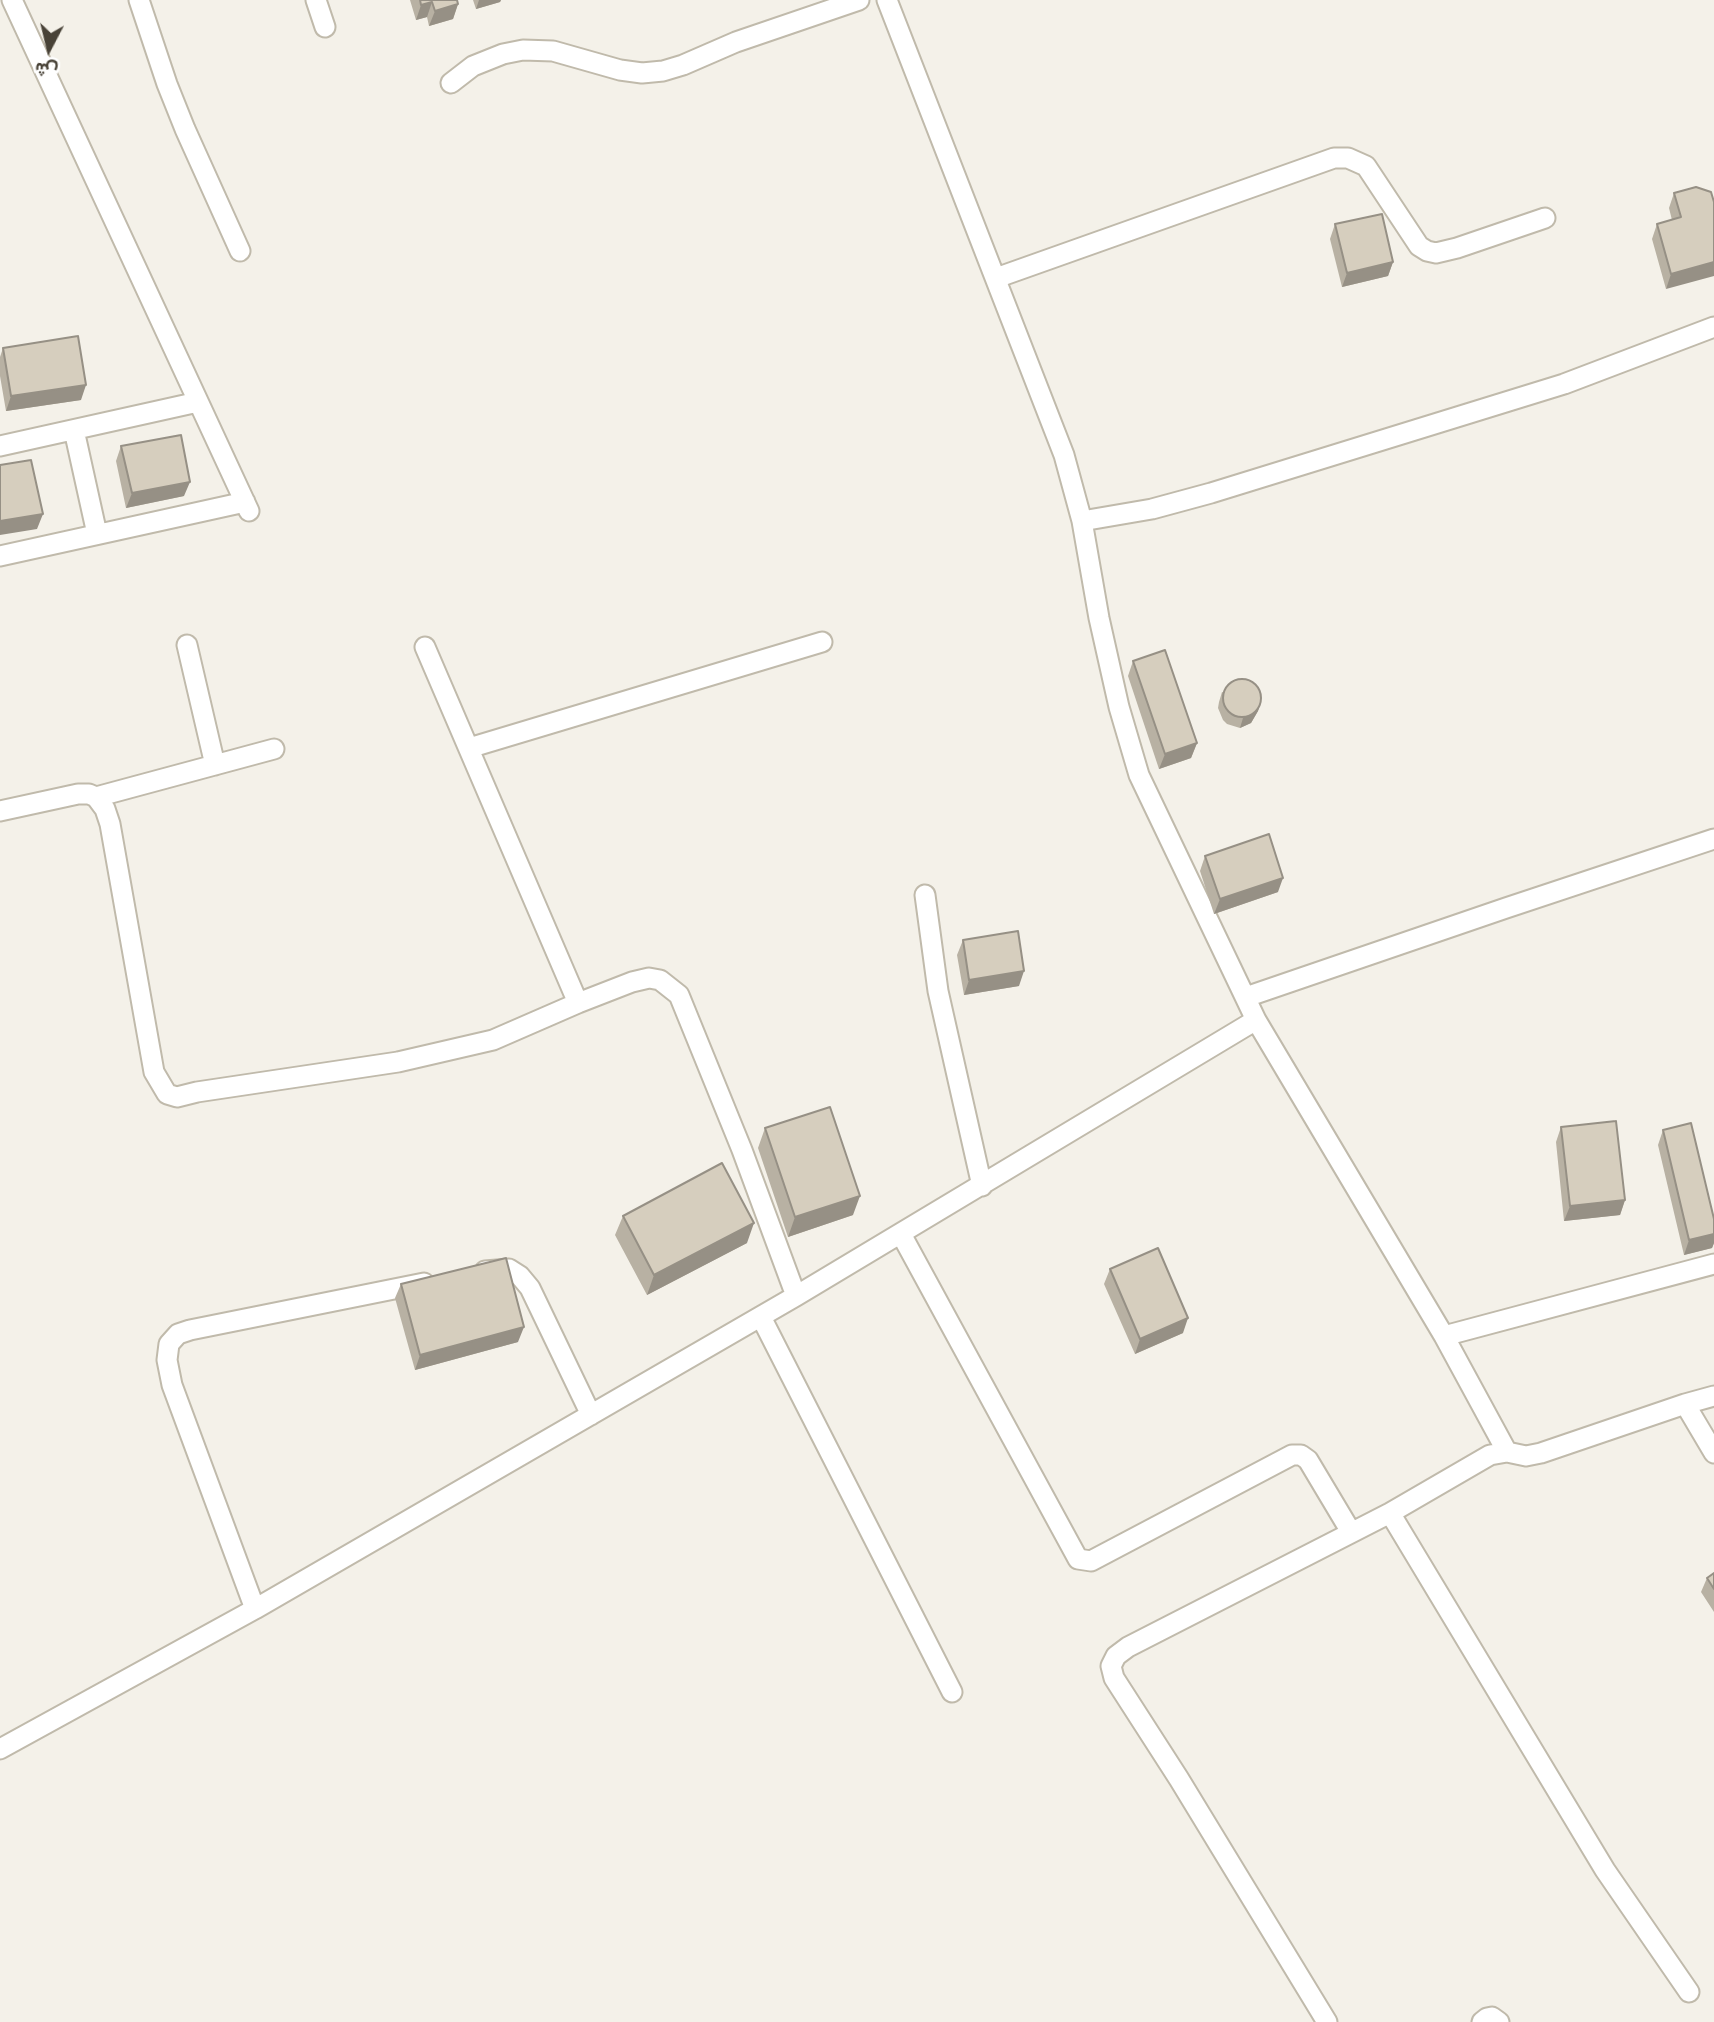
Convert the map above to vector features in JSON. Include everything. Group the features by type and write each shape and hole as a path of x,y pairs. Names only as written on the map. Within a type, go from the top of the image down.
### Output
{"street":[{"path":"0,555 97,534 247,507 12,0"},
{"path":"139,0 185,130 240,251"},
{"path":"316,0 325,27"},
{"path":"451,83 473,66 503,54 523,50 553,51 642,74 663,71 859,0"},
{"path":"887,0 1063,455 1082,521 1113,681 1139,775 1256,1020 1444,1336 1507,1452"},
{"path":"996,278 1334,158 1348,158 1366,166 1419,246 1427,251 1436,253 1457,248 1545,218"},
{"path":"1082,521 1152,509 1211,493 1564,384 1714,327"},
{"path":"0,446 198,402"},
{"path":"74,430 97,534"},
{"path":"469,748 822,642"},
{"path":"187,645 215,765"},
{"path":"425,648 579,1003"},
{"path":"0,811 78,794 96,797 274,749"},
{"path":"96,797 110,824 154,1072 167,1094 177,1097 398,1062 493,1040 579,1003 649,978 660,980 679,995 742,1150 796,1296"},
{"path":"1246,997 1714,839"},
{"path":"925,895 938,991 982,1186"},
{"path":"0,1749 256,1609 761,1317 1256,1020"},
{"path":"901,1234 1078,1559 1091,1561 1292,1455 1301,1455 1308,1460 1351,1532"},
{"path":"1444,1336 1714,1264"},
{"path":"462,1276 488,1270 509,1269 520,1276 530,1288 591,1415"},
{"path":"256,1609 172,1385 167,1360 169,1344 178,1334 190,1330 436,1281"},
{"path":"761,1317 952,1692"},
{"path":"1327,2022 1114,1678 1111,1666 1116,1656 1128,1647 1390,1513 1490,1455 1507,1452 1526,1456 1541,1453 1714,1396"},
{"path":"1685,1404 1714,1453"},
{"path":"1390,1513 1605,1870 1689,1993"},
{"path":"1482,2022 1492,2017 1499,2022"}],"building":[{"path":"420,0 457,0 458,4 435,11 432,2 421,5"},
{"path":"1696,187 1711,192 1714,202 1714,262 1671,274 1657,224 1681,217 1674,193"},
{"path":"1382,214 1393,262 1347,273 1335,224"},
{"path":"78,336 86,385 11,396 3,348"},
{"path":"181,435 190,482 132,493 121,446"},
{"path":"31,460 43,514 0,521 0,465"},
{"path":"1165,650 1197,743 1165,754 1133,661"},
{"path":"1242,679 1256,684 1261,698 1256,712 1242,717 1228,712 1223,698 1228,684"},
{"path":"1269,834 1283,878 1220,899 1205,856"},
{"path":"1018,931 1024,971 969,980 963,940"},
{"path":"830,1107 860,1196 795,1217 765,1128"},
{"path":"1616,1121 1625,1200 1570,1206 1561,1127"},
{"path":"1691,1123 1714,1219 1714,1234 1689,1240 1663,1130"},
{"path":"722,1163 754,1223 654,1275 623,1216"},
{"path":"1158,1248 1188,1318 1140,1339 1110,1269"},
{"path":"506,1258 524,1327 420,1355 401,1284"},
{"path":"1714,1573 1714,1589 1707,1578"}]}
